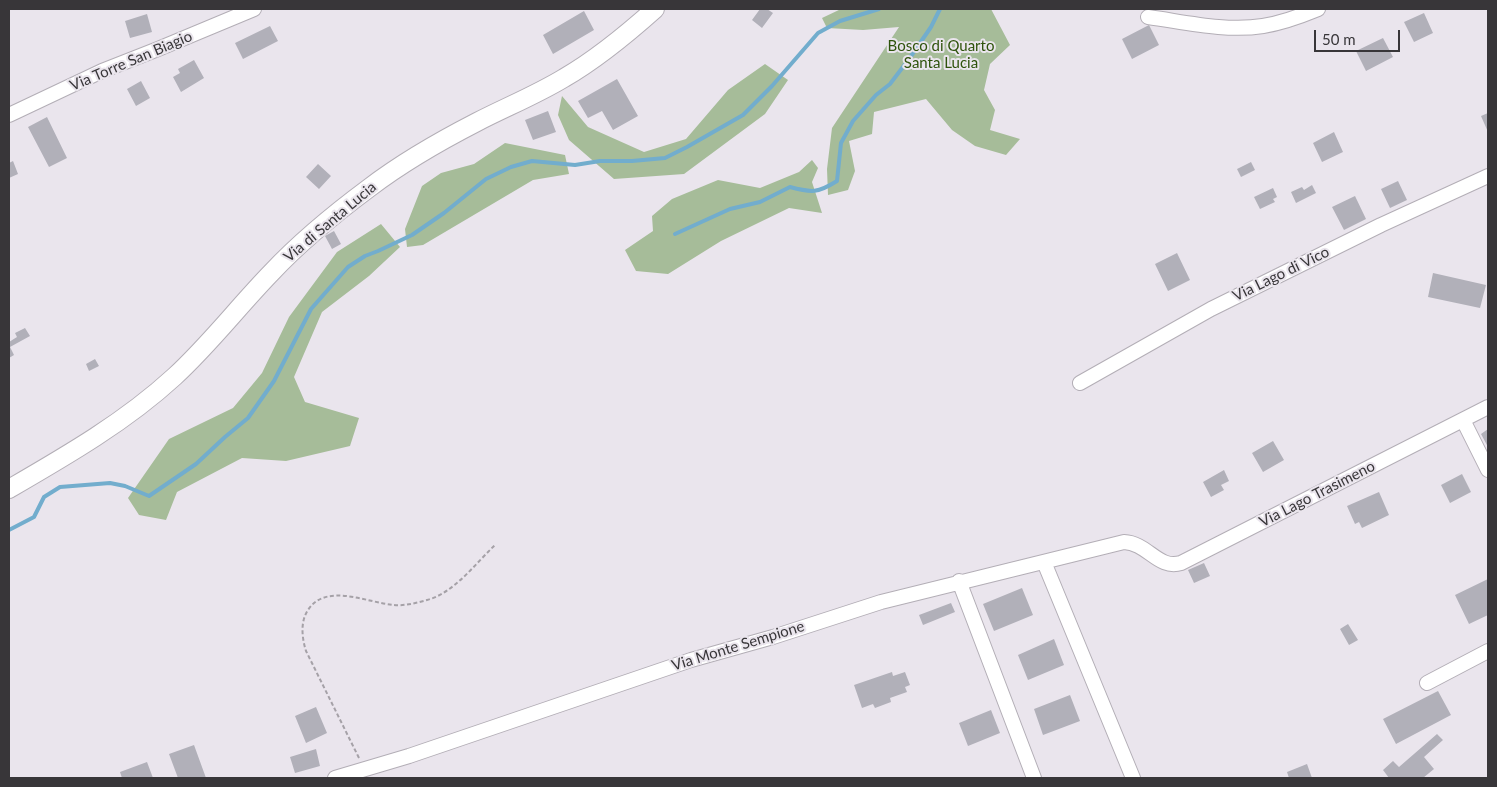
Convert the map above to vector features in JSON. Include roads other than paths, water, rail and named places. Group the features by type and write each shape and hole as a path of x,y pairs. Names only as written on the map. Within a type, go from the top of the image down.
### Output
{"street":[{"name":"Via Torre San Biagio","path":"9,115 102,71 254,9"},
{"name":"Via di Santa Lucia","path":"9,489 96,437 164,386 199,353 298,246 371,186 451,136 550,86 577,70 609,48 655,9"},
{"path":"1148,17 1214,26 1252,27 1284,21 1318,9"},
{"name":"Via Lago di Vico","path":"1080,383 1211,309 1381,225 1488,176"},
{"name":"Via Lago Trasimeno","path":"1146,550 1165,564 1175,565 1181,563 1488,407"},
{"path":"1463,420 1488,470"},
{"name":"Via Monte Sempione","path":"335,778 508,723 691,660 773,637 881,602 1120,542 1136,544 1146,550"},
{"path":"1044,562 1133,778"},
{"path":"959,581 1034,778"},
{"path":"1427,683 1488,651"}],"waterway":[{"path":"9,530 34,517 44,497 60,487 110,483 125,486 149,496 196,464 248,418 274,381 311,309 348,267 365,256 412,235 444,213 486,179 511,167 532,161 575,165 600,161 665,158 743,115 772,86 818,33 840,21 879,9"},
{"path":"675,234 730,209 760,202 790,187 815,191 837,181 841,143 853,121 876,95 890,84 931,27 940,9"}],"park label":[{"name":"Bosco di Quarto Santa Lucia","path":"941,54"}]}
